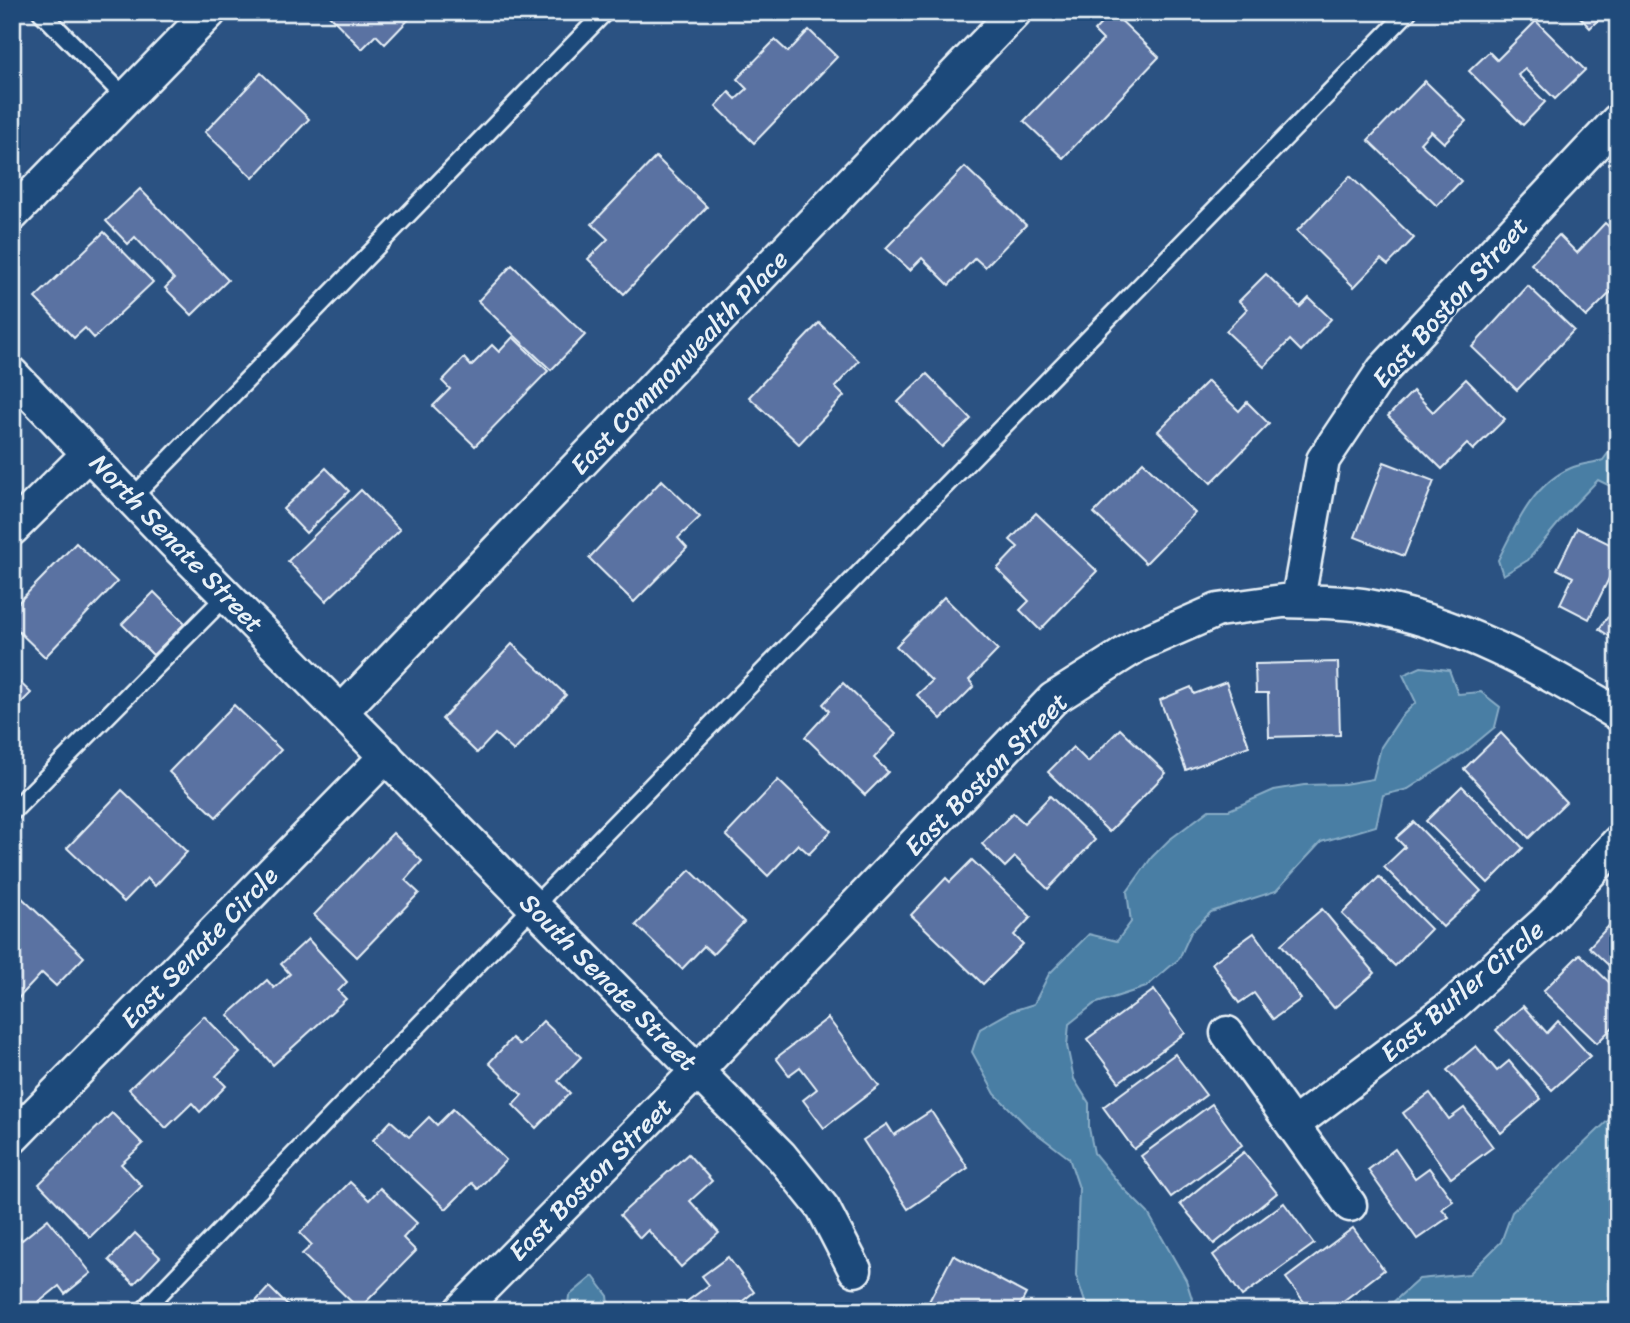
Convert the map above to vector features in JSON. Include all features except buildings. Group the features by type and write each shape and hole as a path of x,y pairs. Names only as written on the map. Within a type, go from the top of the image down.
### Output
{"street":[{"path":"12,215 210,12"},
{"name":"East Commonwealth Place","path":"342,711 1015,12"},
{"name":"East Boston Street","path":"460,1311 697,1071 1053,699 1138,645 1218,610 1298,599 1322,460 1383,370 1618,120"},
{"name":"North Senate Street","path":"12,374 173,542 342,711"},
{"path":"12,529 89,453"},
{"path":"1287,601 1366,606 1446,626 1535,665 1618,714"},
{"name":"South Senate Street","path":"342,711 781,1156 823,1208 855,1270"},
{"name":"East Senate Circle","path":"12,1138 386,756"},
{"name":"East Butler Circle","path":"1293,1125 1453,1005 1545,922 1618,842"},
{"path":"1227,1033 1350,1205"}],"lane":[{"path":"41,12 126,98"},
{"path":"132,498 605,12"},
{"path":"143,1311 534,906 1408,12"},
{"path":"12,812 227,595"}],"water":[{"path":"1618,440 1618,490 1598,480 1528,560 1503,575 1498,560 1536,495 1546,484 1571,468 1603,460"},
{"path":"1421,667 1449,670 1458,694 1481,692 1500,707 1495,727 1465,752 1408,789 1383,795 1376,826 1321,842 1276,891 1211,912 1191,932 1179,959 1146,987 1094,1004 1069,1024 1067,1046 1074,1079 1089,1103 1089,1128 1094,1153 1148,1213 1186,1280 1196,1311 1088,1311 1076,1275 1079,1188 1069,1158 1027,1126 995,1094 972,1052 980,1029 1012,1011 1034,1004 1049,974 1089,934 1117,941 1131,922 1127,892 1152,857 1169,840 1209,810 1229,810 1274,790 1373,779 1381,747 1401,717 1416,702 1403,675"},
{"path":"1618,1111 1618,1311 1383,1311 1419,1279 1469,1274 1501,1242 1512,1212"},
{"path":"593,1276 608,1296 610,1311 567,1311 569,1296"}]}
